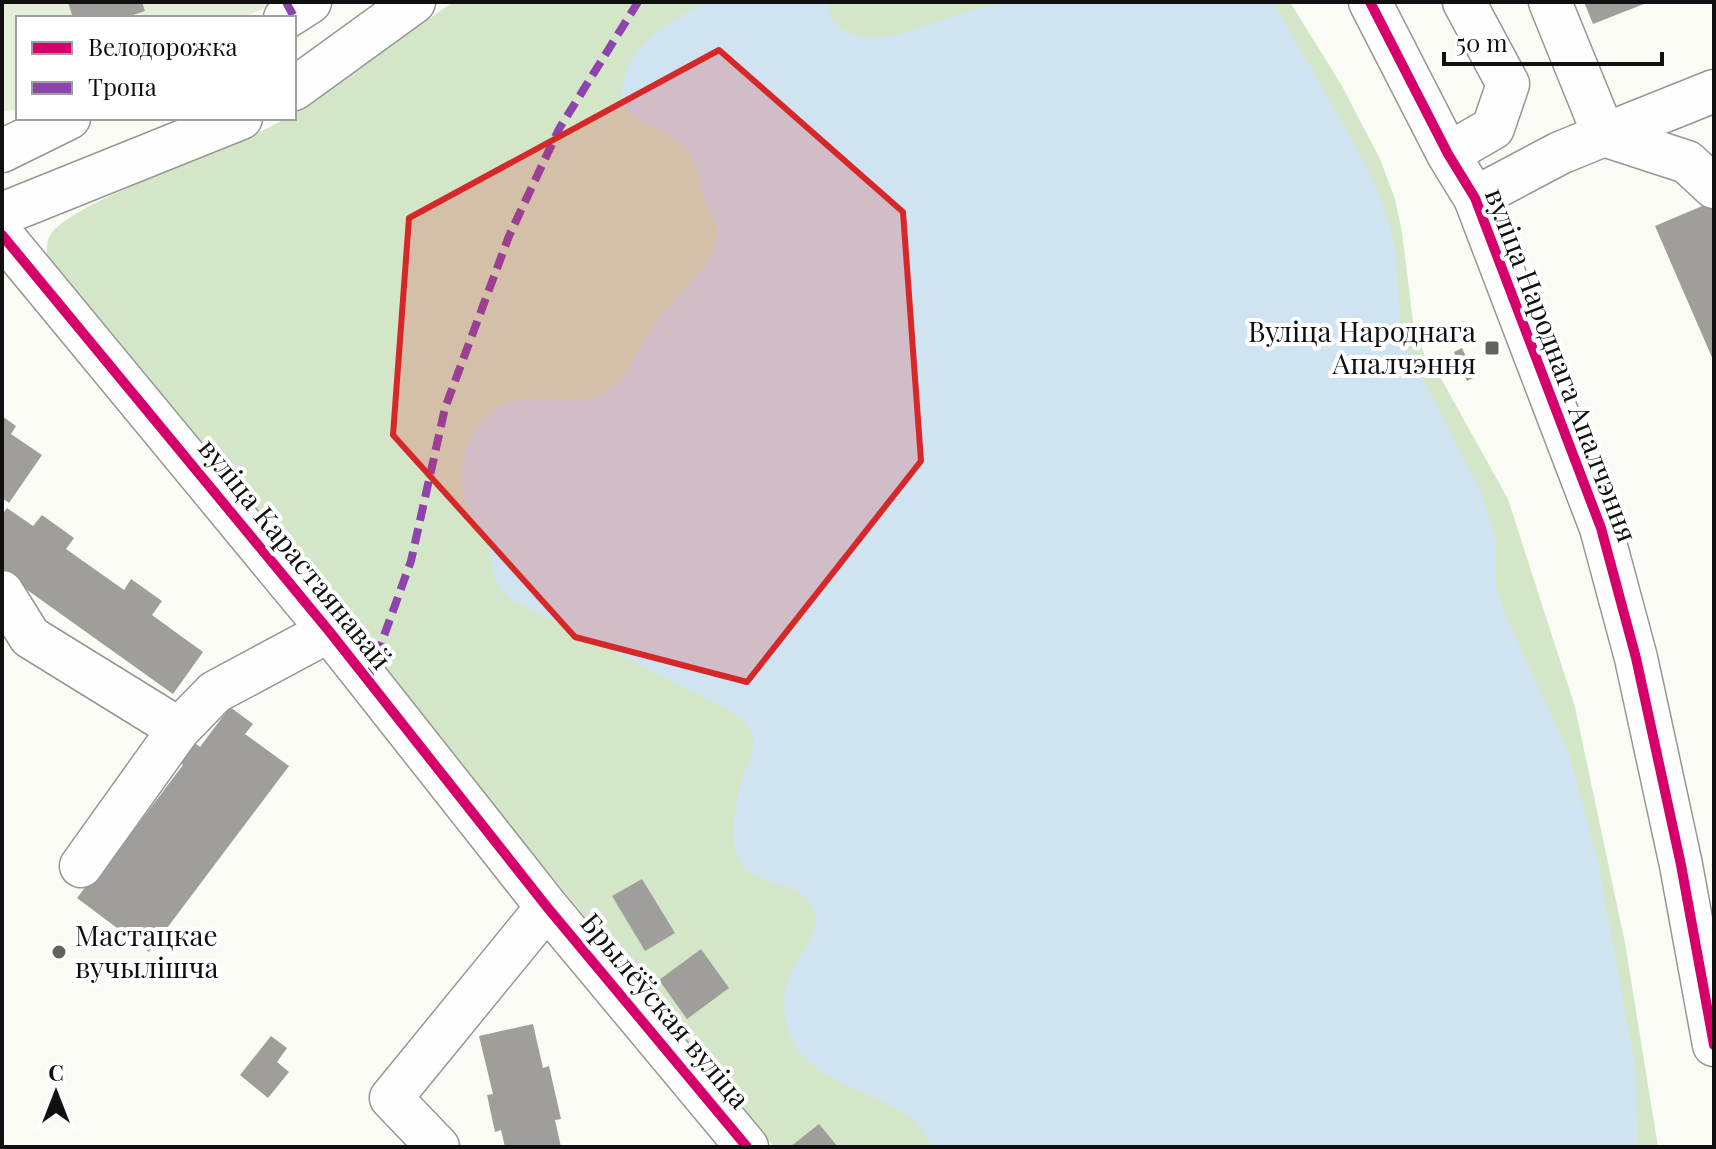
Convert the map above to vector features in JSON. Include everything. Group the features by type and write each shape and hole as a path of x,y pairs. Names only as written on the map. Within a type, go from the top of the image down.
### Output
{"street":[{"path":"288,16 310,2"},
{"path":"296,88 414,2"},
{"name":"вуліца Народнага Апалчэння","path":"1370,2 1448,154 1475,198 1601,528 1636,658 1681,865 1714,1045"},
{"path":"1448,154 1493,128 1508,84 1464,2"},
{"path":"1550,2 1604,135 1687,162 1714,187"},
{"path":"1475,198 1560,153 1714,91"},
{"path":"2,151 65,120"},
{"path":"2,214 236,120"},
{"name":"вуліца Карастаянавай","path":"2,235 329,631 547,907"},
{"path":"2,592 30,637 179,729"},
{"path":"81,866 179,729 215,692 329,631"},
{"path":"438,1147 391,1098 547,907"},
{"name":"Брылёўская вуліца","path":"547,907 747,1147"}],"highlighted area":[{"path":"719,50 903,212 921,461 747,682 575,637 393,435 409,218"}],"green space":[{"path":"2,2 278,2 247,16 16,16 16,110 2,111"},
{"path":"453,2 1290,2 1342,86 1380,159 1395,199 1413,321 1424,354 1443,382 1508,499 1575,707 1625,943 1658,1147 774,1147 48,263 49,237 63,222 109,197 238,143 283,120 296,120 296,113"}],"water":[{"path":"708,2 827,2 830,16 839,28 859,37 880,38 968,11 1017,2 1273,2 1376,187 1396,253 1400,321 1407,348 1481,492 1495,537 1496,585 1504,612 1569,754 1598,862 1636,1072 1638,1147 934,1147 907,1115 832,1078 806,1059 787,1027 784,998 788,979 814,931 815,913 811,904 794,889 750,872 736,851 736,806 754,740 748,726 727,709 510,599 494,576 486,539 468,508 462,478 463,463 473,434 493,411 506,404 530,399 591,398 612,388 649,332 695,278 712,252 717,240 716,224 692,159 674,138 632,115 621,100 627,69 640,48 673,21"}],"building":[{"path":"68,2 142,2 145,11 130,16 72,16"},
{"path":"1584,2 1649,2 1593,24"},
{"path":"1714,201 1714,362 1655,226"},
{"path":"1462,348 1475,377 1467,381 1454,352"},
{"path":"2,416 16,426 11,434 42,455 9,503 2,498"},
{"path":"7,508 33,526 42,515 74,538 66,549 124,590 131,579 162,601 152,615 203,652 173,694 2,572 2,515"},
{"path":"230,707 253,724 245,734 289,766 149,952 77,898 105,861 120,821 133,831 183,765 168,753 183,734 200,747"},
{"path":"642,879 675,933 645,951 612,896"},
{"path":"701,949 729,988 687,1019 659,980"},
{"path":"533,1024 543,1068 549,1066 561,1119 555,1120 561,1147 505,1147 501,1130 495,1132 487,1095 493,1094 479,1036"},
{"path":"271,1036 287,1048 277,1062 289,1072 268,1098 240,1075"},
{"path":"819,1124 838,1147 790,1147"}],"marked path":[{"path":"286,2 293,15"},
{"path":"368,680 411,561 445,408 509,236 559,129 638,2"}],"cycle path":[{"path":"1370,2 1448,154 1475,198 1601,528 1636,658 1681,865 1714,1045"},
{"path":"2,235 329,631 547,907 747,1147"}],"place":[{"name":"Вуліца Народнага Апалчэння","path":"1492,348"},
{"name":"Мастацкае вучылішча","path":"59,952"}]}
